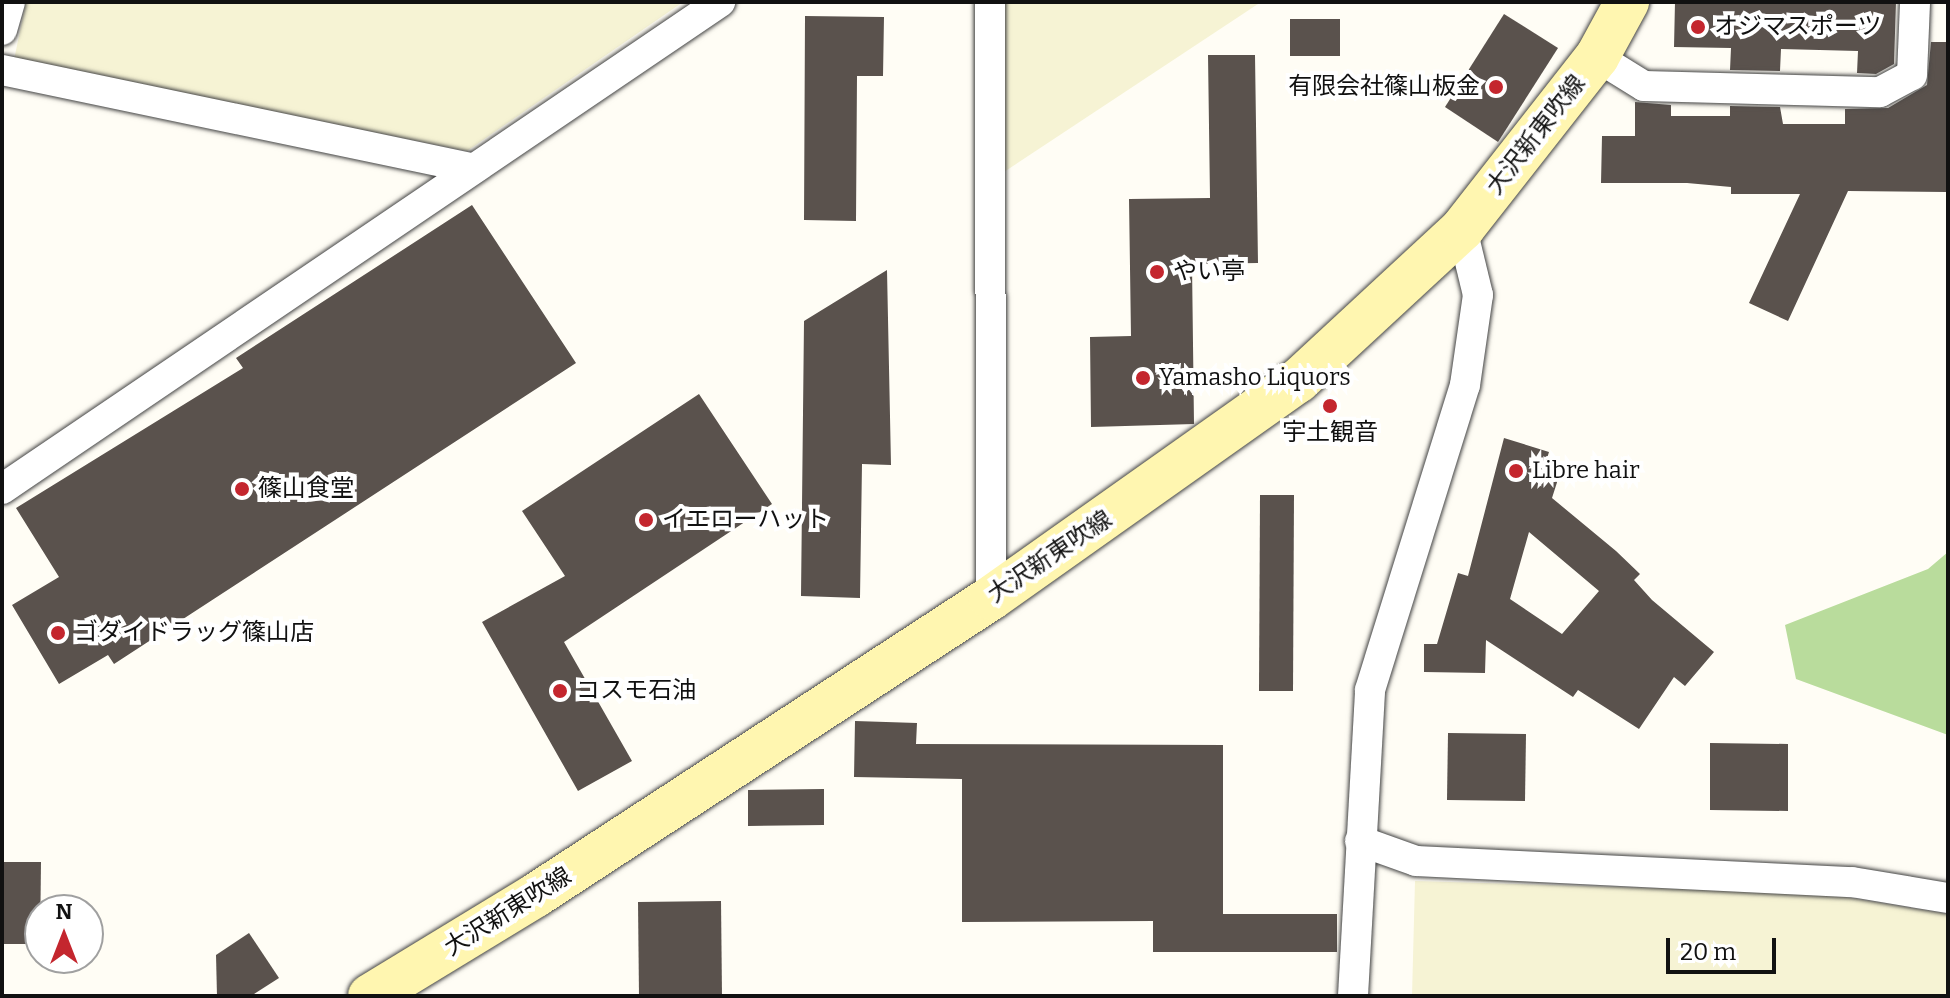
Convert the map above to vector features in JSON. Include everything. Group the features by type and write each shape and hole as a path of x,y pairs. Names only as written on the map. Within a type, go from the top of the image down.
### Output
{"main road":[{"name":"大沢新東吹線","path":"370,996 536,895 991,598 1298,381 1462,229 1597,57 1627,2"}],"street":[{"path":"2,30 10,2"},
{"path":"2,489 720,2"},
{"path":"990,2 991,598"},
{"path":"1597,57 1644,86 1880,92 1912,75 1915,2"},
{"path":"2,70 474,169"},
{"path":"1353,996 1370,690 1465,385 1478,295 1462,229"},
{"path":"1360,841 1416,861 1852,882 1948,898"}],"shaded area":[{"path":"26,2 683,2 467,151 14,60"},
{"path":"1003,2 1261,2 1004,172"},
{"path":"1415,881 1820,893 1948,914 1948,996 1412,996"}],"green space":[{"path":"1948,552 1948,735 1796,679 1785,625 1928,569"}],"building":[{"path":"1675,2 1896,2 1894,64 1876,74 1857,73 1858,51 1781,49 1780,71 1730,70 1731,48 1674,47"},
{"path":"1504,14 1558,48 1498,142 1445,107"},
{"path":"805,16 884,17 883,76 857,76 856,221 804,220"},
{"path":"1290,19 1340,19 1340,56 1290,56"},
{"path":"1931,42 1948,42 1946,192 1848,191 1788,321 1749,303 1800,194 1731,194 1731,187 1687,183 1601,183 1602,136 1635,136 1635,102 1671,105 1671,116 1730,116 1730,106 1780,107 1783,124 1845,124 1845,109 1888,108 1927,85"},
{"path":"1208,55 1255,55 1258,263 1192,264 1194,424 1091,427 1090,337 1131,336 1129,199 1210,198"},
{"path":"472,205 576,363 114,664 108,655 59,684 12,605 59,577 16,508 243,368 236,358"},
{"path":"887,270 891,465 862,464 860,598 801,596 804,321"},
{"path":"699,394 772,504 564,642 632,761 578,791 482,622 565,576 522,511"},
{"path":"1504,438 1549,452 1544,468 1560,473 1552,498 1616,551 1640,574 1634,580 1652,600 1714,652 1685,686 1674,677 1639,729 1578,690 1573,697 1486,640 1485,673 1424,672 1424,644 1437,644 1458,573 1468,576","holes":["1529,532 1599,591 1562,634 1510,599"]},
{"path":"1260,495 1294,495 1293,691 1259,691"},
{"path":"855,721 917,723 916,744 1223,745 1223,914 1337,914 1337,952 1153,952 1153,921 962,922 962,779 854,777"},
{"path":"1448,733 1526,734 1525,801 1447,800"},
{"path":"1710,743 1788,744 1788,811 1710,810"},
{"path":"824,789 824,825 748,826 748,790"},
{"path":"2,862 41,862 41,894 24,894 24,944 2,944"},
{"path":"721,901 722,996 639,996 638,902"},
{"path":"249,933 279,978 251,996 217,996 216,955"}],"place":[{"name":"オジマスポーツ","path":"1698,27"},
{"name":"有限会社篠山板金","path":"1496,87"},
{"name":"やい亭","path":"1157,272"},
{"name":"Yamasho Liquors","path":"1143,378"},
{"name":"宇土観音","path":"1330,406"},
{"name":"Libre hair","path":"1516,471"},
{"name":"篠山食堂","path":"242,489"},
{"name":"イエローハット","path":"646,520"},
{"name":"ゴダイドラッグ篠山店","path":"58,633"},
{"name":"コスモ石油","path":"560,691"}]}
